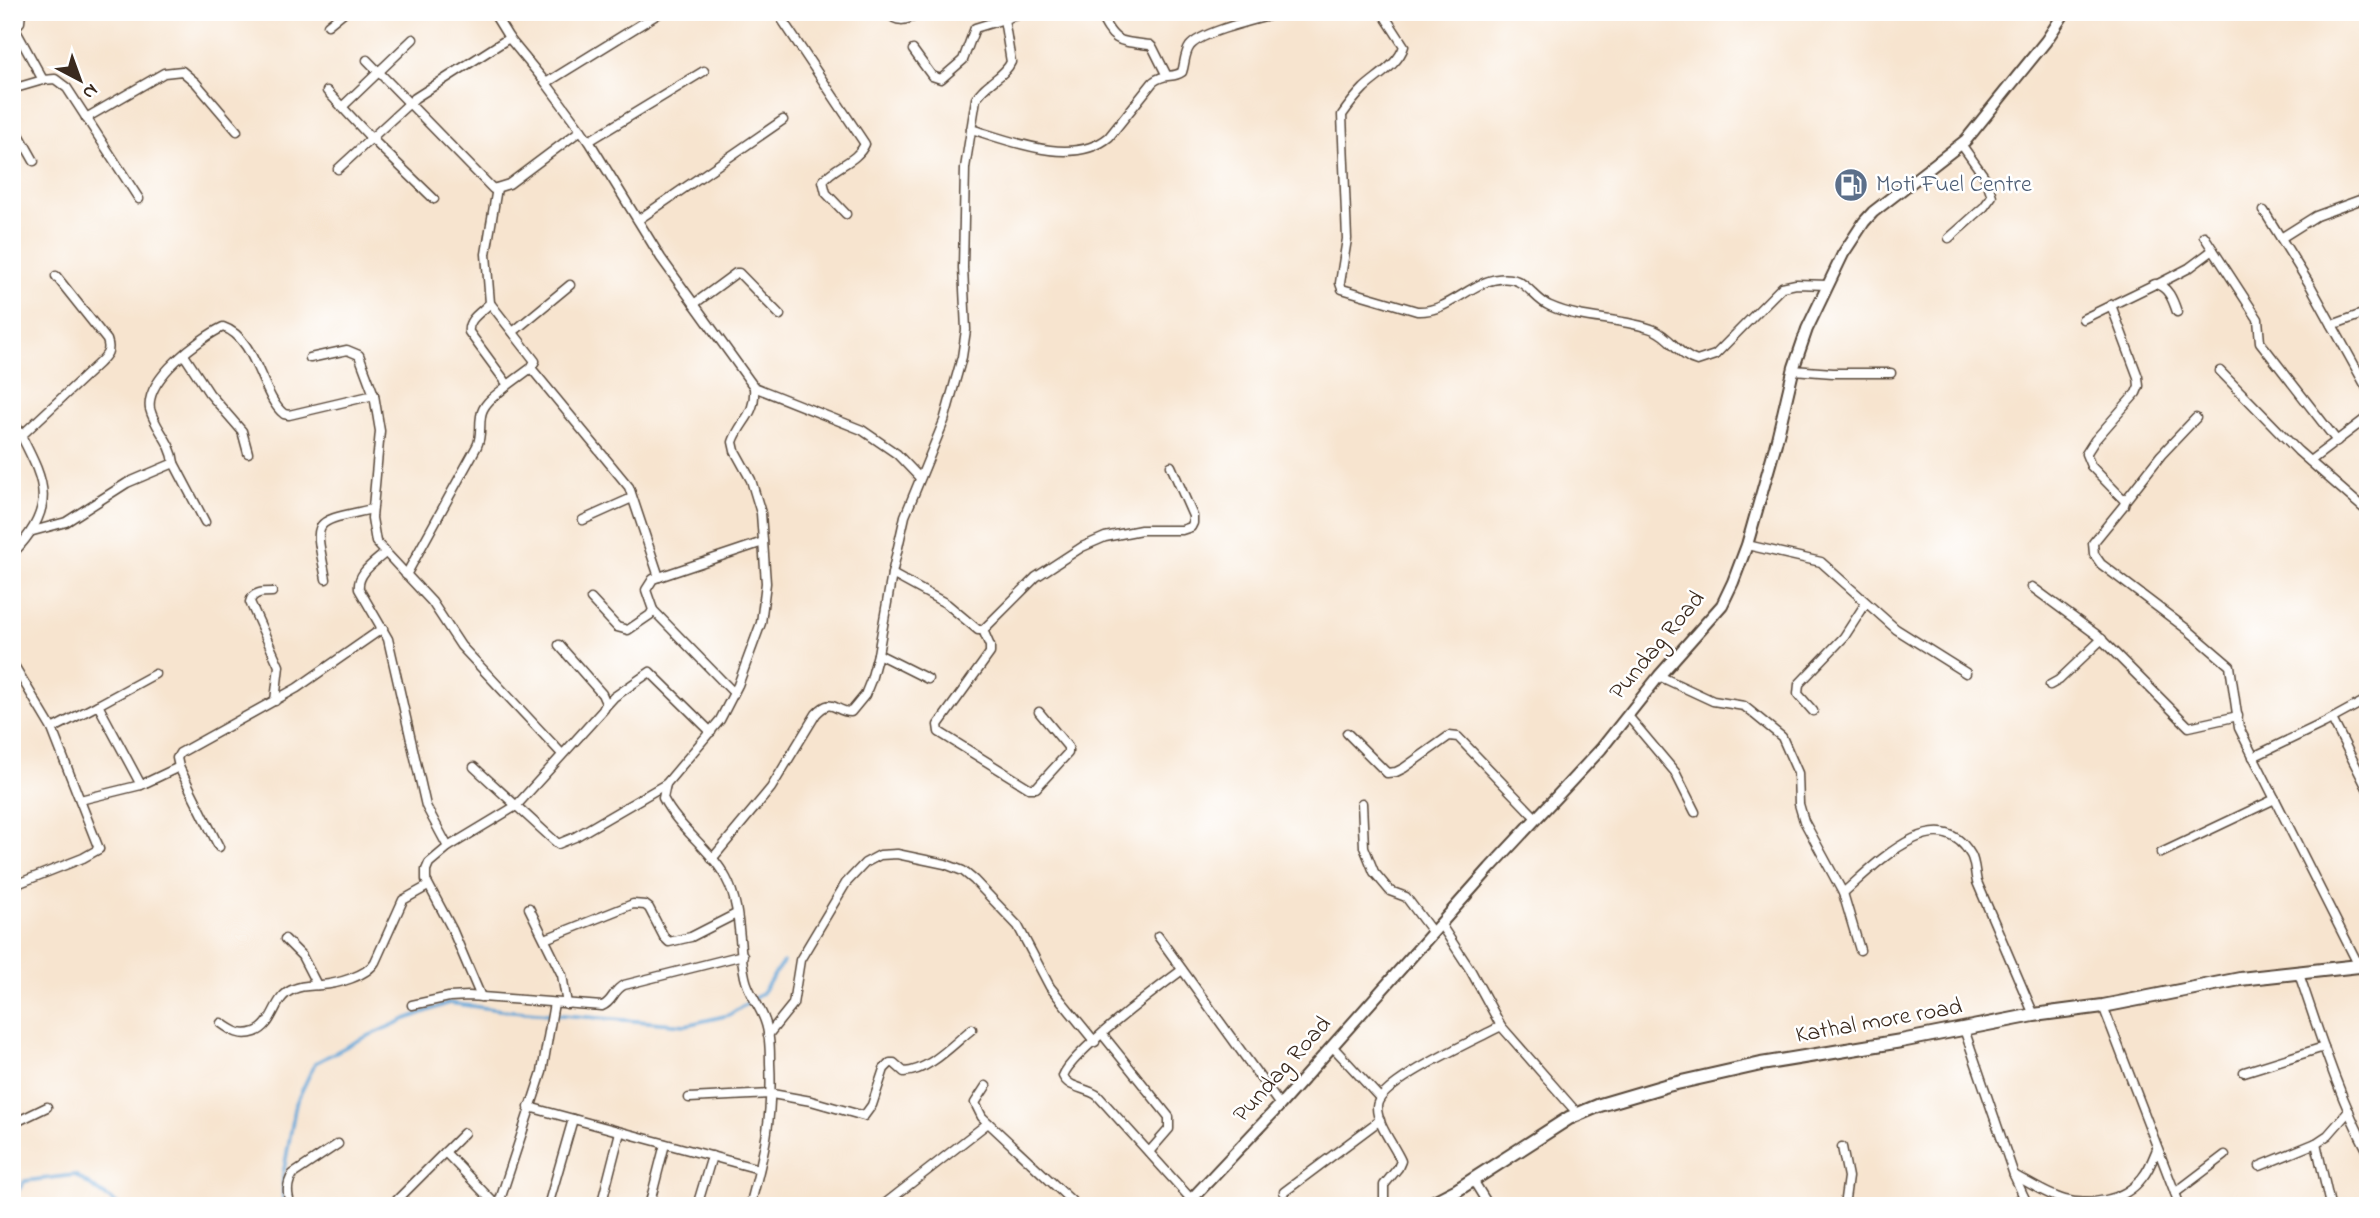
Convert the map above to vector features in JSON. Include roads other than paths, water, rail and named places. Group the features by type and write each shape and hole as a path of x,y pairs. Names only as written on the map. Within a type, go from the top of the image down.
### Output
{"main road":[{"name":"Kathal more road","path":"1426,1206 1578,1114 1668,1085 1717,1073 2034,1015 2103,1006 2239,979 2363,965"}],"street":[{"path":"20,12 20,22 13,30 43,80"},
{"path":"328,25 344,12"},
{"path":"474,767 558,844 575,837 666,784 711,732 734,693 761,623 766,583 761,513 757,495 733,442 752,411 754,387 661,258 589,141 509,38 493,12"},
{"path":"546,83 661,12"},
{"path":"777,12 865,144 858,154 823,181 826,193 846,214"},
{"path":"887,12 895,20 904,21 917,15"},
{"path":"913,50 932,76 941,79 962,60 975,28 1027,12"},
{"path":"1099,12 1113,37 1150,45 1166,74"},
{"path":"971,130 1057,152 1100,143 1109,137 1153,82 1166,74 1174,76 1182,72 1189,47 1204,37 1283,12"},
{"path":"1382,12 1404,46 1393,63 1350,102 1342,116 1347,239 1340,284 1342,289 1417,311 1427,311 1443,307 1486,281 1512,279 1549,306 1655,331 1685,356 1697,361 1715,355 1782,287 1796,284 1827,285"},
{"name":"Pundag Road","path":"1188,1203 1280,1105 1536,820 1721,605 1747,545 1776,443 1793,370 1807,329 1849,245 1873,212 1961,144 2046,41 2065,12"},
{"path":"712,859 771,788 821,709 831,705 847,713 851,712 864,695 878,654 891,575 905,516 948,411 963,349 966,320 963,268 965,168 979,93 1005,71 1011,62 1004,19"},
{"path":"338,169 409,104 509,38"},
{"path":"342,107 413,39"},
{"path":"367,60 493,189 509,184 581,130"},
{"path":"86,118 164,73 182,71 196,83 237,131"},
{"path":"589,141 704,71"},
{"path":"12,89 43,80 61,81 139,199"},
{"path":"327,91 434,200"},
{"path":"638,220 783,120"},
{"path":"12,122 34,161"},
{"path":"1950,238 1984,207 1992,196 1986,179 1961,144"},
{"path":"406,575 481,438 481,416 485,407 531,368 535,360 490,303 486,254 497,188"},
{"path":"2281,238 2316,216 2368,197"},
{"path":"2264,211 2368,390"},
{"path":"2204,236 2258,319 2260,342 2337,441"},
{"path":"2083,319 2189,268 2213,250"},
{"path":"694,304 736,273 740,273 780,315"},
{"path":"21,436 99,363 107,354 109,346 56,276"},
{"path":"2158,284 2171,296 2177,312"},
{"path":"513,332 570,285"},
{"path":"490,303 470,321 469,332 508,385"},
{"path":"2111,305 2137,377 2138,390 2086,454 2091,466 2124,501"},
{"path":"2332,325 2368,312"},
{"path":"205,522 174,463 171,446 150,410 150,400 152,391 163,373 219,328 227,328 254,359 279,411 284,414 374,395"},
{"path":"310,358 347,350 354,351 365,365 374,395 380,431 372,509 374,535 385,553 432,602 461,646 562,754"},
{"path":"184,355 209,393 242,431 248,453"},
{"path":"531,368 629,487 659,577"},
{"path":"1793,370 1891,373"},
{"path":"2220,371 2310,461 2368,512"},
{"path":"754,387 862,430 897,454 920,478"},
{"path":"2310,461 2368,416"},
{"path":"12,417 40,474 44,496 44,507 33,531 12,554"},
{"path":"2196,418 2161,455 2124,501 2124,505 2093,544 2094,554 2101,564 2188,630 2230,666 2239,728 2363,965"},
{"path":"33,531 66,522 127,483 174,463"},
{"path":"983,630 1036,577 1082,547 1141,530 1182,530 1191,527 1193,516 1171,466"},
{"path":"583,520 632,498"},
{"path":"326,579 318,528 328,519 372,509"},
{"path":"734,693 653,610 646,590 649,582 659,577 763,542"},
{"path":"1747,545 1821,562 1896,629 1966,673"},
{"path":"385,553 358,581 359,589 388,639 426,806 448,847"},
{"path":"891,575 947,604 978,630 983,630"},
{"path":"2032,587 2102,639 2189,727 2238,716"},
{"path":"271,592 256,594 251,597 250,602 279,666 275,701"},
{"path":"591,599 623,630 636,626 653,610"},
{"path":"1813,711 1797,694 1799,684 1843,637 1866,603"},
{"path":"219,847 178,767 177,758 185,749 275,701 383,628"},
{"path":"983,630 990,653 946,710 937,725 939,732 1033,789 1038,787 1069,753 1064,741 1039,712"},
{"path":"2050,685 2059,681 2102,639"},
{"path":"559,645 602,694 606,703 604,709"},
{"path":"878,654 928,679"},
{"path":"12,662 52,729 99,846 99,850 12,886"},
{"path":"481,997 452,929 428,886 425,876 429,863 448,847 516,806 614,697 650,672 711,732"},
{"path":"52,729 155,674"},
{"path":"1659,676 1713,701 1744,706 1782,737 1798,773 1799,804 1805,826 1843,892 1860,950"},
{"path":"2253,757 2368,699"},
{"path":"98,705 141,785"},
{"path":"1628,716 1675,772 1695,812"},
{"path":"2332,719 2368,790"},
{"path":"1347,733 1382,770 1392,774 1449,736 1458,737 1536,820"},
{"path":"80,800 141,785 178,767"},
{"path":"666,784 663,798 667,806 728,881 736,914 745,979 766,1022 772,1094 770,1125 750,1206"},
{"path":"2161,852 2275,799"},
{"path":"1362,803 1364,847 1374,872 1390,891 1406,897 1437,929 1471,971 1501,1026 1578,1114"},
{"path":"1843,892 1910,839 1932,833 1950,836 1963,845 1973,859 1977,882 2034,1015"},
{"path":"768,1035 793,1004 800,960 846,883 865,863 880,855 897,854 945,864 963,871 974,880 1018,926 1050,986 1095,1042"},
{"path":"221,1023 241,1034 255,1032 264,1026 278,1001 288,991 349,977 372,967 403,900 428,886"},
{"path":"545,939 633,904 649,908 669,942 691,937 736,914"},
{"path":"529,908 562,975 567,1004"},
{"path":"1157,936 1280,1105"},
{"path":"285,939 302,956 317,985"},
{"path":"412,1005 449,997 481,997 554,1007 567,1004 602,1006 610,1001 617,988 624,985 743,955"},
{"path":"1182,970 1138,1003 1095,1042 1063,1072 1063,1078 1070,1085 1098,1096 1149,1152 1188,1203"},
{"path":"2298,971 2349,1111 2367,1150"},
{"path":"2103,1006 2180,1206"},
{"path":"445,1152 498,1206 544,1062 554,1007"},
{"path":"1384,1206 1384,1185 1401,1161 1380,1120 1376,1106 1380,1098 1434,1059 1501,1026"},
{"path":"689,1098 772,1094 811,1101 864,1116 872,1105 884,1069 888,1065 894,1063 904,1072 914,1070 931,1061 972,1029"},
{"path":"1964,1029 2014,1175 2026,1201 2007,1206"},
{"path":"1103,1035 1169,1117 1169,1129 1149,1152"},
{"path":"1332,1046 1380,1098"},
{"path":"2244,1072 2324,1046"},
{"path":"986,1086 976,1097 976,1109 1077,1206"},
{"path":"12,1124 47,1107"},
{"path":"529,1107 760,1170"},
{"path":"2260,1166 2316,1143 2328,1135 2349,1111"},
{"path":"548,1206 573,1119"},
{"path":"1284,1192 1380,1120"},
{"path":"882,1206 988,1123"},
{"path":"601,1206 620,1132"},
{"path":"391,1206 464,1133"},
{"path":"2316,1143 2330,1205"},
{"path":"291,1206 287,1190 288,1181 293,1174 338,1144"},
{"path":"649,1206 665,1144"},
{"path":"1842,1147 1847,1177 1844,1206"},
{"path":"2014,1175 2071,1203 2086,1204 2116,1198 2132,1189 2141,1180 2157,1149"},
{"path":"2175,1193 2225,1155"},
{"path":"697,1206 712,1156"},
{"path":"1473,1180 1489,1206"}],"waterway":[{"path":"283,1206 283,1175 296,1103 315,1063 357,1041 449,1003 501,1010 686,1025 729,1015 761,994 783,962"},
{"path":"12,1199 25,1181 75,1175 120,1206"}],"place":[{"name":"Moti Fuel Centre","path":"1851,185"}]}
